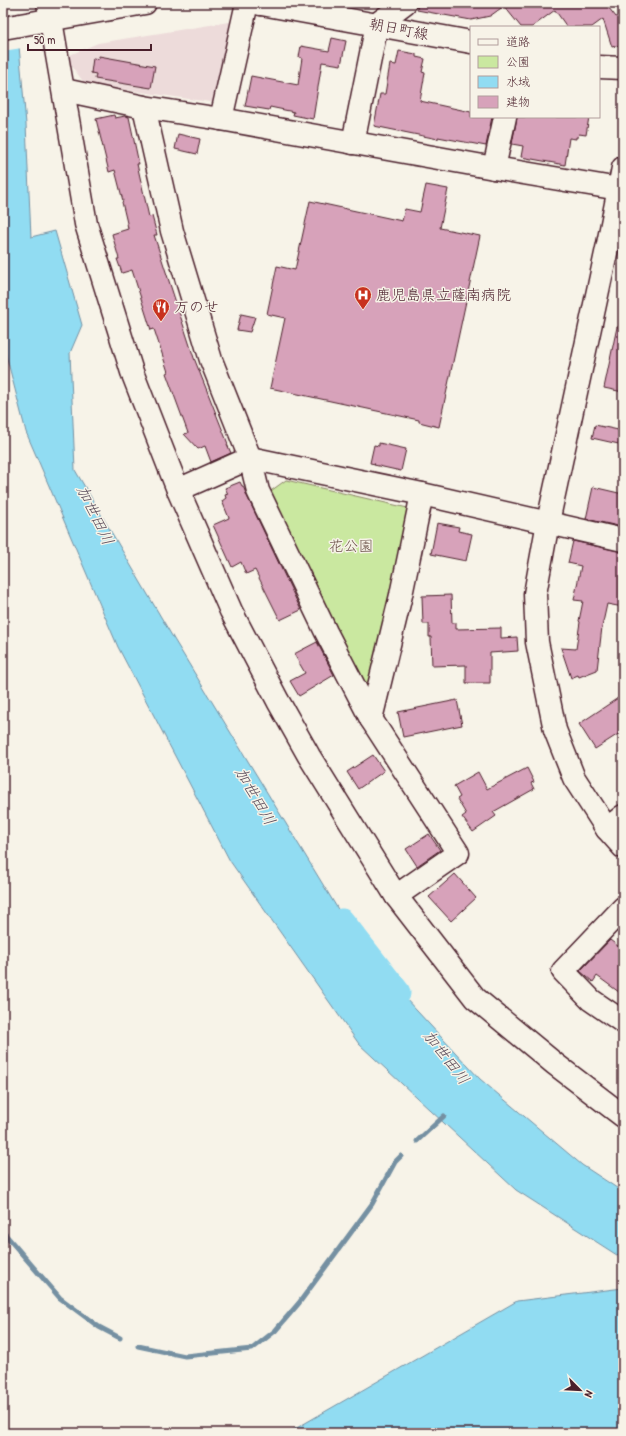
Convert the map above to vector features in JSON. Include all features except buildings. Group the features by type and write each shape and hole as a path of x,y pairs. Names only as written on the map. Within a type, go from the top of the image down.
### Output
{"street":[{"path":"3,28 44,15 145,3"},
{"path":"221,119 256,3"},
{"name":"朝日町線","path":"256,3 470,42"},
{"path":"353,143 377,24 405,3"},
{"path":"44,15 64,90 86,224 132,372 178,490 231,611 278,701 309,756 396,896 475,998 555,1064 623,1116"},
{"path":"600,67 623,68"},
{"path":"64,90 144,107 221,119 619,189"},
{"path":"144,107 172,231 211,360 250,458 258,491 326,632 371,718 458,853 396,896"},
{"path":"494,168 505,118"},
{"path":"623,168 619,189 615,246 548,522 536,594 537,642 555,730 574,778 615,823 623,847"},
{"path":"178,490 250,458 422,494 623,540"},
{"path":"371,718 401,595 422,494"},
{"path":"623,908 563,972 591,1000 623,1022"}],"shaded area":[{"path":"235,21 217,103 85,84 65,57 98,43"}],"green space":[{"name":"花公園","path":"286,480 412,509 372,686 365,687 268,493"}],"water":[{"path":"3,20 18,35 26,124 31,237 55,231 82,325 70,353 75,470 175,641 367,957 480,1079 582,1165 623,1192 623,1259 516,1190 359,1044 230,861 118,647 26,432 3,343"},
{"path":"623,1288 623,1433 288,1433 517,1301"}],"pier":[{"path":"3,18 20,35 22,48 3,51"}],"waterway":[{"name":"加世田川","path":"341,923 396,993"},
{"path":"417,1141 444,1116"},
{"path":"138,1346 185,1356 252,1349 275,1331 299,1303 372,1204 395,1162 401,1156"},
{"path":"3,1232 60,1298 99,1327 120,1338"}],"place":[{"name":"鹿児島県立薩南病院","path":"363,310"},
{"name":"万のせ","path":"161,322"}]}
